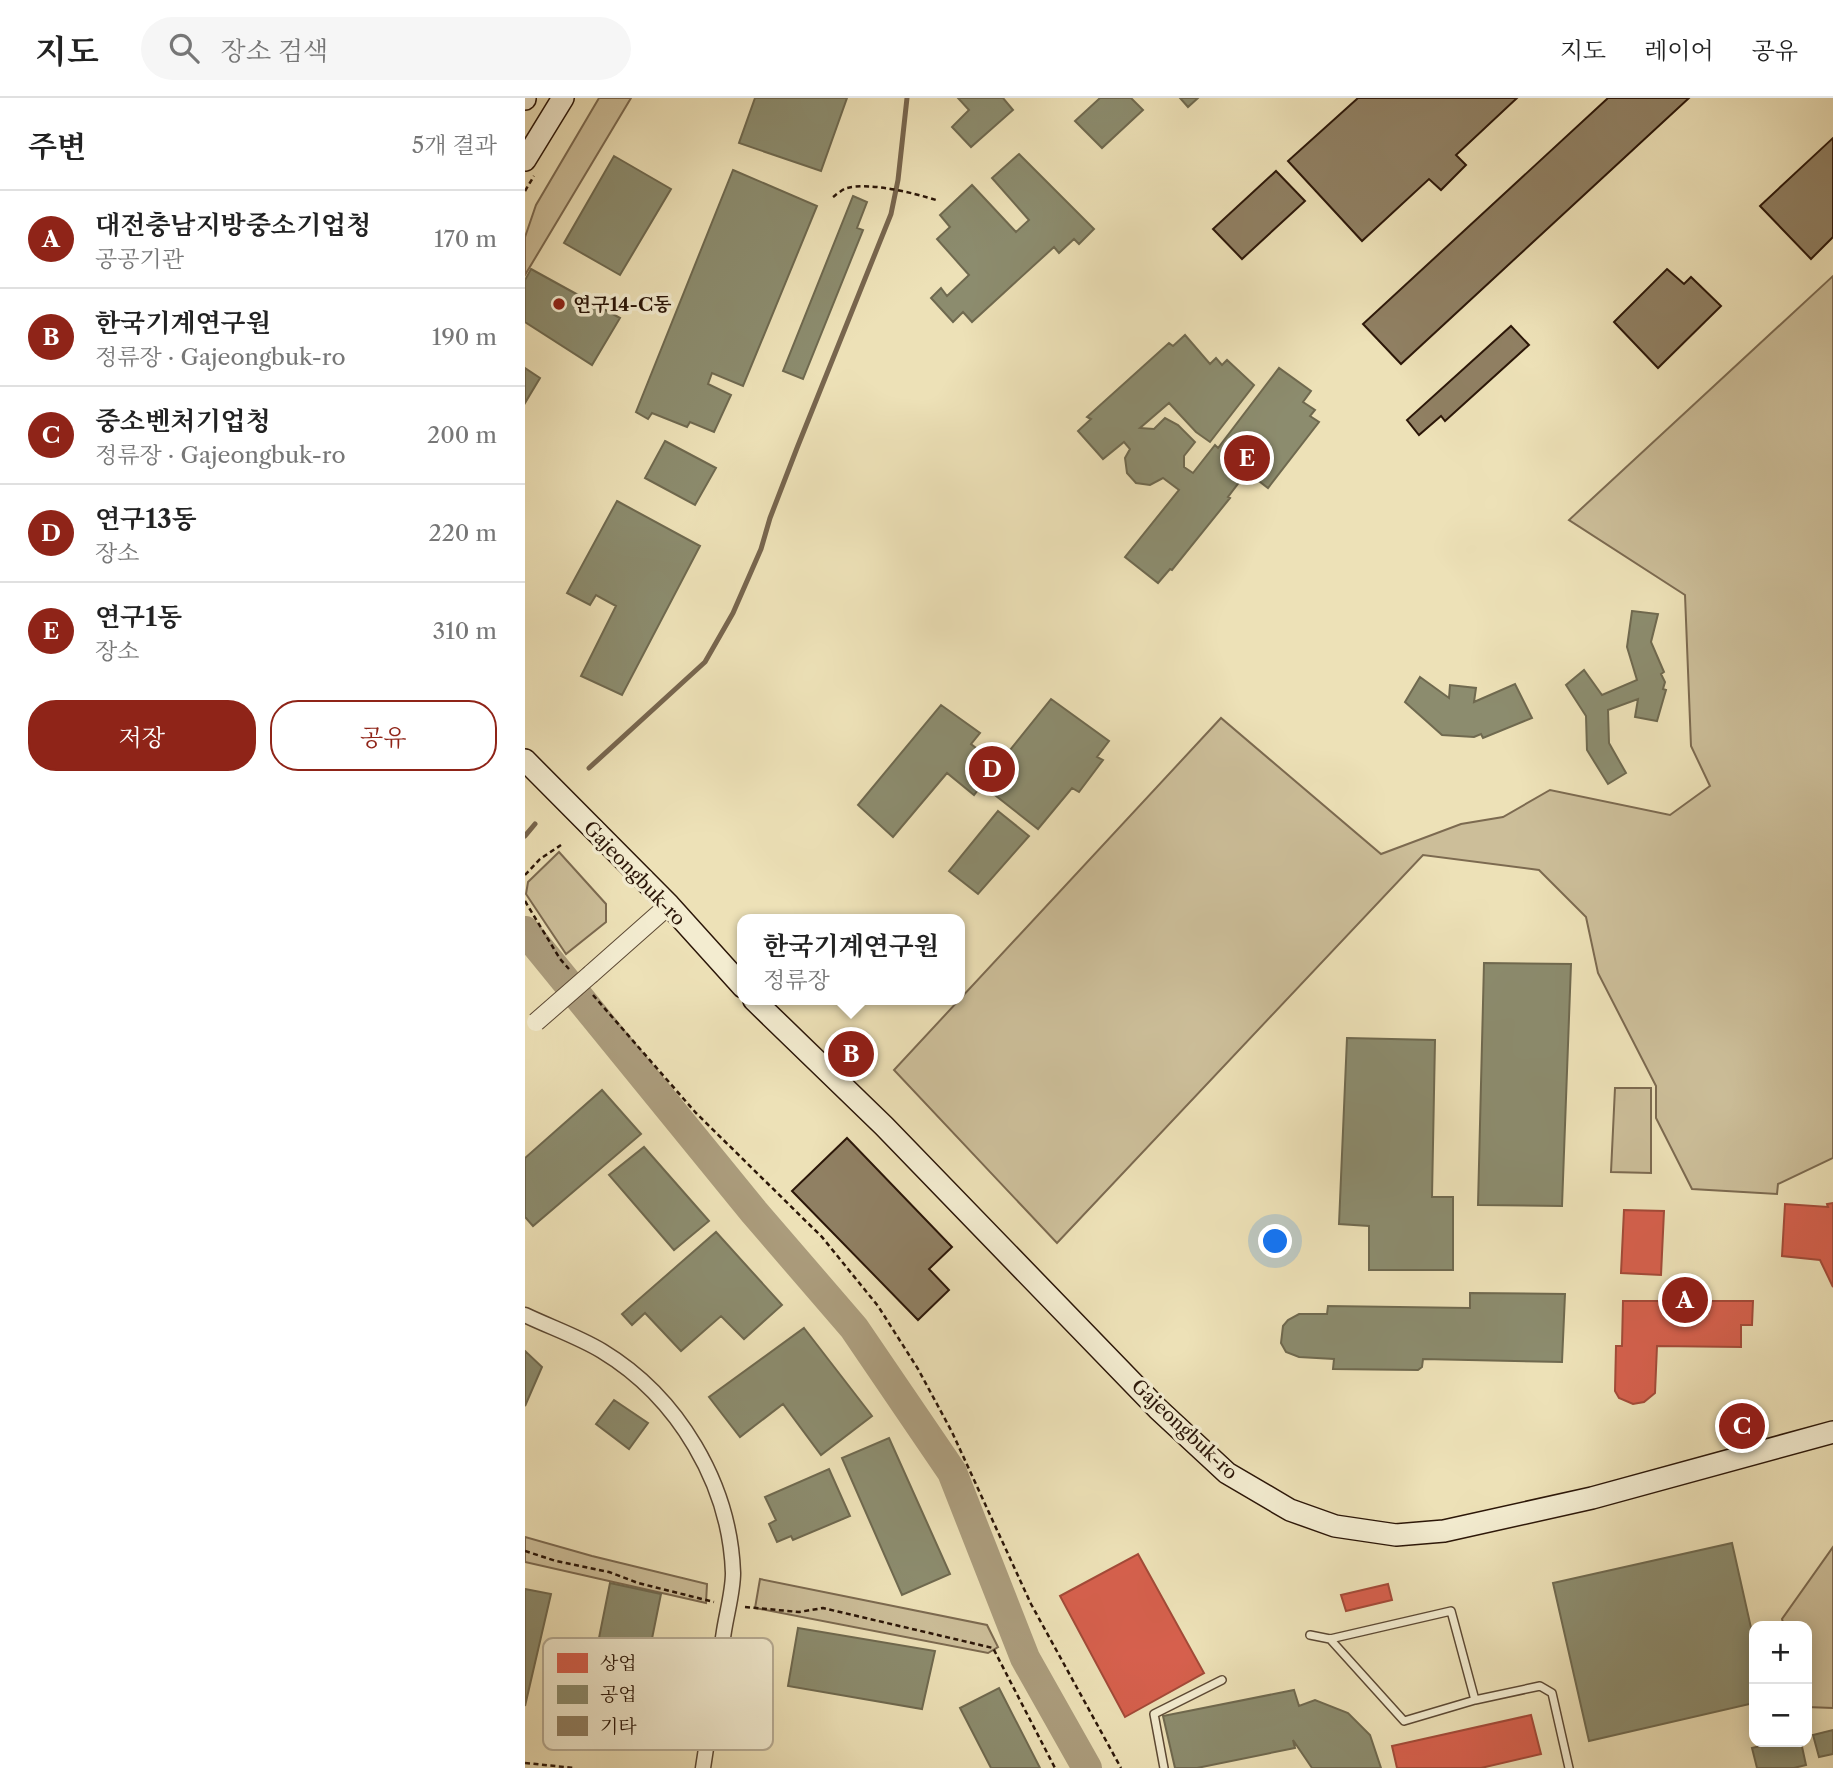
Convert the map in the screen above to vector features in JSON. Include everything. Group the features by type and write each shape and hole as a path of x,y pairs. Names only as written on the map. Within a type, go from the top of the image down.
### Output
{"main road":[{"path":"525,160 563,98"},
{"name":"Gajeongbuk-ro","path":"525,760 669,905 737,980"},
{"name":"Gajeongbuk-ro","path":"759,1005 884,1126 1159,1409 1227,1473 1290,1510 1335,1525 1396,1535 1444,1531 1593,1498 1833,1432"}],"street":[{"path":"530,1026 669,905"},
{"path":"525,1315 602,1351 645,1385 675,1417 703,1459 718,1493 728,1535 733,1574 723,1638"},
{"path":"703,1768 706,1750"}],"lane":[{"path":"1310,1635 1330,1639 1451,1611 1475,1700"},
{"path":"1330,1639 1404,1720 1475,1700 1540,1686 1552,1693 1569,1768"},
{"path":"1164,1768 1154,1714 1221,1680"}],"path":[{"path":"833,197 847,188 882,188 912,192 936,200"},
{"path":"525,875 540,859 561,845"},
{"path":"525,901 560,959 584,979 696,1113 822,1237 878,1307 918,1369 952,1432 1031,1604 1121,1768"},
{"path":"525,1551 728,1606 799,1612 823,1608 993,1648 1055,1768"},
{"path":"525,1763 575,1768"}],"shaded area":[{"path":"599,98 631,98 525,275 525,237 536,205"},
{"path":"1833,276 1833,1158 1778,1184 1777,1194 1692,1189 1656,1118 1656,1086 1598,973 1586,917 1539,870 1423,855 1057,1243 894,1070 954,1005 965,1005 965,994 1221,718 1381,854 1461,824 1503,817 1550,790 1670,815 1710,786 1691,746 1685,595 1569,520"},
{"path":"559,852 606,904 606,922 566,954 526,894 528,882"},
{"path":"1615,1088 1651,1088 1651,1173 1611,1172"},
{"path":"525,1537 707,1584 706,1603 525,1562"},
{"path":"1833,1547 1833,1708 1812,1707 1812,1621 1782,1619"},
{"path":"760,1579 987,1625 998,1647 988,1653 755,1608"}],"building: 상업":[{"path":"1833,1203 1833,1287 1820,1260 1782,1256 1785,1204 1828,1207 1827,1204"},
{"path":"1624,1210 1664,1211 1661,1275 1621,1273"},
{"path":"1623,1301 1753,1301 1752,1325 1741,1325 1741,1347 1657,1346 1655,1393 1644,1402 1633,1404 1619,1398 1615,1391 1616,1346 1622,1346"},
{"path":"1138,1554 1204,1673 1125,1717 1060,1596"},
{"path":"1388,1584 1392,1600 1346,1611 1341,1595"},
{"path":"1531,1715 1541,1754 1481,1768 1397,1768 1392,1746"}],"building: 공업":[{"path":"755,98 847,98 821,171 739,143"},
{"path":"958,98 1003,98 1013,110 971,147 952,127 969,110"},
{"path":"1100,98 1131,98 1143,110 1102,148 1075,121"},
{"path":"1180,98 1198,98 1188,107"},
{"path":"1019,154 1094,229 1079,244 1074,239 1059,253 1054,247 972,322 963,312 953,322 931,298 941,288 947,296 969,275 937,239 950,227 940,215 972,185 1016,232 1029,220 992,178"},
{"path":"614,156 671,189 620,275 564,243"},
{"path":"733,170 817,206 743,386 712,373 708,384 731,395 714,432 690,422 687,427 652,413 648,419 636,412"},
{"path":"853,196 867,202 857,228 863,230 803,379 783,371"},
{"name":"연구14-C동","path":"531,269 620,318 592,365 525,322 525,280"},
{"path":"1185,335 1210,364 1216,358 1222,365 1227,360 1254,385 1210,442 1196,432 1169,403 1140,428 1154,429 1165,418 1178,425 1195,442 1184,456 1184,467 1193,473 1215,445 1218,448 1279,368 1311,391 1303,402 1315,410 1310,416 1319,422 1268,488 1247,472 1228,497 1230,498 1172,570 1158,583 1125,557 1179,490 1163,478 1150,485 1136,483 1127,473 1125,458 1130,449 1124,442 1103,459 1078,431 1091,419 1087,417 1169,343 1173,346"},
{"path":"525,368 540,378 525,403"},
{"path":"665,441 716,468 695,505 645,478"},
{"path":"617,501 700,546 622,695 581,676 616,606 596,595 590,605 567,593"},
{"path":"1632,611 1658,614 1651,642 1664,672 1661,674 1665,682 1663,689 1666,690 1657,721 1635,717 1638,699 1608,710 1609,743 1626,773 1608,784 1587,750 1586,716 1566,685 1584,670 1602,695 1637,680 1627,647"},
{"path":"1420,677 1449,698 1450,685 1476,688 1474,702 1515,684 1532,718 1483,738 1481,734 1474,737 1442,735 1405,702"},
{"path":"1051,699 1109,741 1097,757 1103,760 1079,792 1072,788 1038,829 982,785 974,795 947,773 893,837 858,805 941,705 980,733 971,744 998,765"},
{"path":"998,811 1029,836 978,894 949,871"},
{"path":"1484,963 1571,964 1562,1206 1478,1205"},
{"path":"1347,1038 1435,1040 1432,1197 1453,1197 1453,1270 1369,1270 1369,1226 1339,1224"},
{"path":"602,1090 641,1134 533,1226 525,1217 525,1158"},
{"path":"644,1147 709,1221 674,1250 609,1175"},
{"path":"716,1232 782,1305 744,1339 721,1316 681,1351 645,1313 632,1325 622,1314"},
{"path":"1470,1293 1565,1294 1562,1362 1423,1359 1422,1367 1418,1370 1333,1369 1334,1359 1299,1357 1286,1352 1281,1343 1283,1326 1288,1320 1299,1314 1327,1314 1328,1306 1470,1308"},
{"path":"804,1328 872,1416 821,1455 783,1404 740,1437 709,1397"},
{"path":"525,1351 542,1367 525,1406"},
{"path":"614,1400 648,1423 629,1449 596,1424"},
{"path":"889,1438 950,1574 902,1595 842,1458"},
{"path":"829,1469 850,1516 793,1540 791,1536 777,1542 769,1524 776,1520 765,1497"},
{"path":"1732,1543 1750,1621 1749,1704 1589,1741 1553,1583"},
{"path":"610,1583 661,1594 652,1638 599,1638"},
{"path":"525,1589 551,1594 525,1706"},
{"path":"798,1628 935,1651 922,1709 788,1686"},
{"path":"999,1688 1040,1768 991,1768 960,1708"},
{"path":"1294,1690 1299,1706 1315,1700 1348,1713 1370,1735 1381,1768 1312,1768 1293,1740 1295,1748 1197,1768 1175,1768 1163,1716"},
{"path":"1833,1730 1833,1754 1819,1757 1813,1735"},
{"path":"1802,1747 1806,1765 1794,1768 1757,1768 1752,1748"}],"building: 기타":[{"path":"1358,98 1517,98 1456,155 1466,165 1441,190 1429,179 1362,241 1288,161"},
{"path":"1608,98 1689,98 1401,364 1363,324"},
{"path":"1833,138 1833,237 1811,259 1760,206"},
{"path":"1276,171 1305,201 1242,259 1213,229"},
{"path":"1667,269 1684,284 1691,277 1721,306 1658,368 1614,322"},
{"path":"1511,326 1529,345 1445,421 1441,416 1419,435 1407,420"},
{"path":"847,1138 952,1247 929,1269 949,1290 918,1320 792,1191"}],"waterway":[{"path":"589,768 705,662 733,613 761,549 797,448 891,214 898,180 907,98"},
{"path":"525,836 535,824"},
{"path":"525,931 754,1212 854,1328 952,1472 1025,1658 1087,1768"}],"place":[{"name":"연구14-C동","path":"559,304"},
{"name":"연구1동","path":"1247,458"},
{"name":"연구13동","path":"992,769"},
{"name":"한국기계연구원","path":"851,1054"},
{"name":"대전충남지방중소기업청","path":"1685,1300"},
{"name":"중소벤처기업청","path":"1742,1426"}]}
